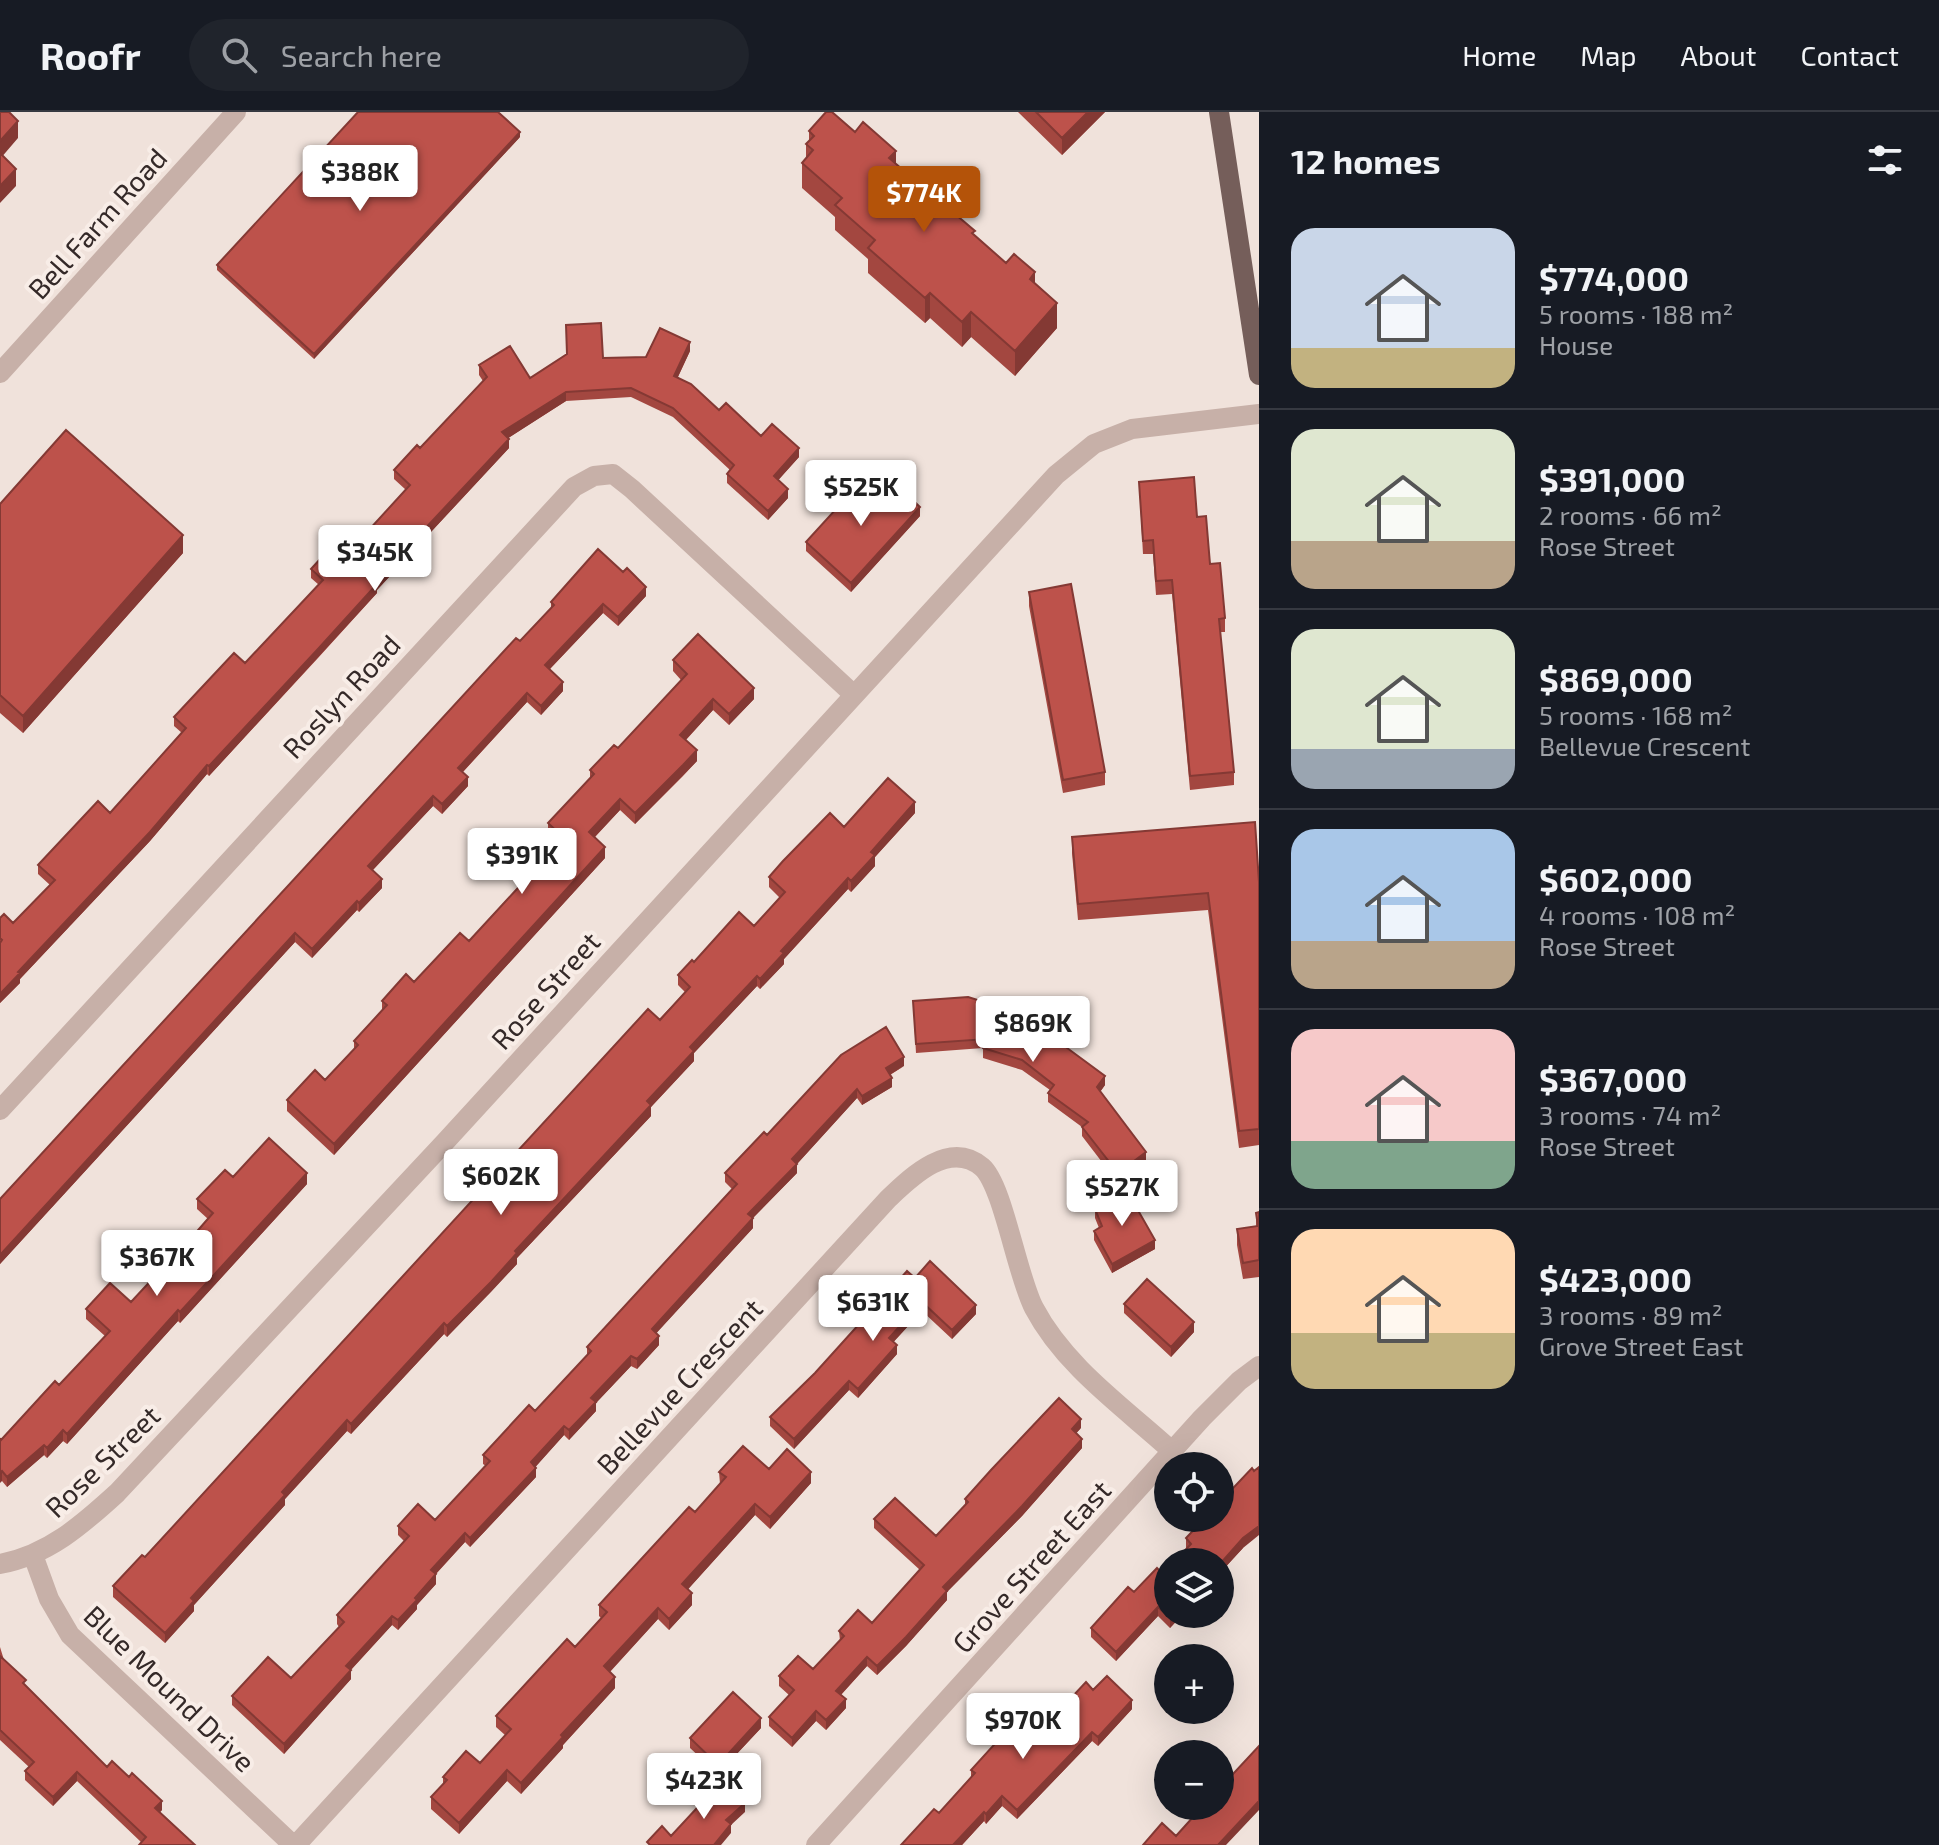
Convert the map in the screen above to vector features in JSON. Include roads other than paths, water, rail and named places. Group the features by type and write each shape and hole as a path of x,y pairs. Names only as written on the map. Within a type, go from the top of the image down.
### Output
{"main road":[{"path":"1219,112 1259,375"}],"street":[{"name":"Bell Farm Road","path":"0,373 236,112"},
{"name":"Rose Street","path":"0,1564 33,1555 66,1537 117,1493 445,1142 1056,475 1094,444 1132,429 1259,414"},
{"name":"Roslyn Road","path":"0,1110 563,498 574,487 594,476 613,474 632,489 853,694"},
{"name":"Bellevue Crescent","path":"294,1845 888,1199 927,1166 947,1158 967,1160 982,1167 992,1181 1001,1205 1020,1276 1034,1308 1051,1335 1072,1361 1173,1452"},
{"name":"Grove Street East","path":"1173,1452 1220,1399 1259,1366"},
{"name":"Grove Street East","path":"816,1845 1154,1473"},
{"name":"Blue Mound Drive","path":"33,1555 49,1599 70,1635 294,1845"}]}
